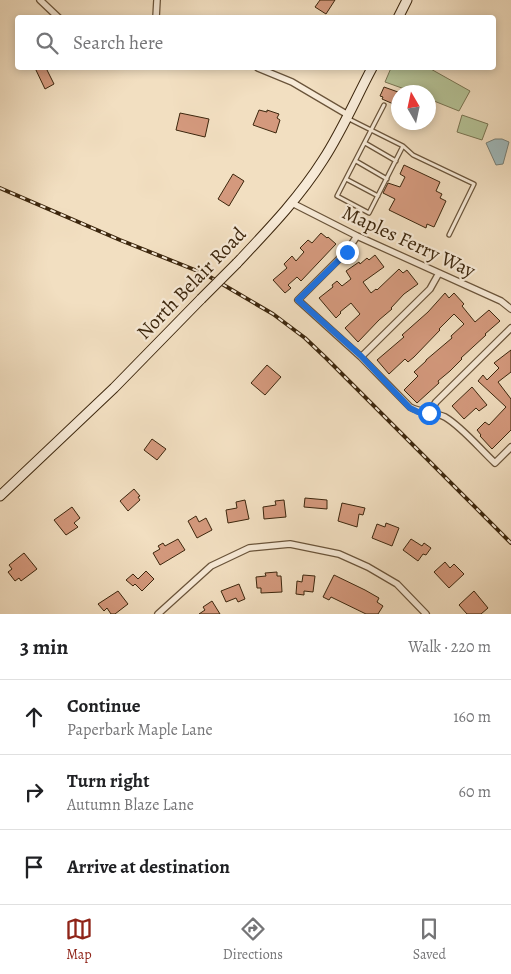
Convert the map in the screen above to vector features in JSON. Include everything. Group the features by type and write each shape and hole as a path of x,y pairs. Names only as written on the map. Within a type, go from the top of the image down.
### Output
{"street":[{"path":"40,0 57,15"},
{"path":"156,15 157,0"},
{"path":"400,15 407,0"},
{"path":"263,70 292,82 347,116"},
{"name":"North Belair Road","path":"0,496 107,394 236,263 292,203 323,160 371,70"},
{"name":"Maples Ferry Way","path":"292,203 357,236 501,301 511,309"},
{"path":"357,236 347,252 298,300 361,356 410,408 418,412 443,416 452,422 495,463 511,447"},
{"path":"361,356 430,289 439,273"},
{"path":"429,413 436,402 511,328"},
{"path":"158,614 210,566 248,548 290,544 339,554 368,567 397,584 426,614"}],"lane":[{"path":"384,105 337,196 369,213 403,146"},
{"path":"347,116 403,146 413,155 474,184 449,235"},
{"path":"365,143 396,161"},
{"path":"356,161 387,179"},
{"path":"346,179 378,196"}],"green space":[{"path":"390,70 433,70 470,91 459,111 436,102 436,85 393,85 385,82"},
{"path":"462,115 488,124 482,140 457,132"}],"water":[{"path":"495,139 509,142 503,164 496,165 486,143"}],"building":[{"path":"320,0 335,0 326,14 315,7"},
{"path":"36,70 47,70 54,84 45,89"},
{"path":"384,87 391,90 391,103 382,99 383,97 380,96"},
{"path":"259,110 267,112 267,110 279,114 277,118 280,120 276,133 253,125"},
{"path":"180,113 209,119 205,137 176,130"},
{"path":"404,165 440,182 436,191 442,194 440,198 446,201 434,227 427,224 426,228 389,210 395,199 383,193 388,183 400,187 405,177 400,174"},
{"path":"233,174 244,181 229,206 218,199"},
{"path":"321,233 336,244 301,281 297,277 288,285 291,288 285,293 273,280 287,268 284,264 292,256 296,261 304,252 300,248 308,240 312,243"},
{"path":"375,255 384,267 363,282 371,293 377,290 399,269 403,273 407,270 418,284 404,294 392,309 358,342 345,328 360,314 351,303 336,318 319,298 333,287 332,285 337,281 342,286 351,279 346,271 359,262 360,264 367,258 369,260"},
{"path":"445,293 449,298 454,293 464,304 462,306 475,322 489,310 500,321 417,403 404,390 418,376 414,372 452,338 451,336 464,324 454,314 414,357 408,362 405,359 389,374 377,360 404,337 402,335 428,312"},
{"path":"511,350 511,372 498,382 511,399 511,430 492,449 477,430 485,422 489,425 506,407 478,381 483,375 487,380 499,368 494,363"},
{"path":"267,365 281,377 265,395 251,383"},
{"path":"472,387 487,405 479,411 476,408 464,419 452,406"},
{"path":"152,439 166,449 157,460 144,450"},
{"path":"134,489 140,496 138,497 140,500 128,511 120,501"},
{"path":"305,498 327,500 327,509 304,507"},
{"path":"245,500 249,519 228,523 226,510 237,508 236,502"},
{"path":"284,500 286,517 264,519 263,507 276,505 275,501"},
{"path":"342,503 365,508 363,515 359,514 357,527 338,521"},
{"path":"72,507 80,518 74,523 78,527 66,535 54,520"},
{"path":"196,516 199,522 206,518 212,530 197,538 188,521"},
{"path":"386,523 399,528 392,546 372,538 377,524 385,527"},
{"path":"178,539 185,550 160,565 153,553 160,549 158,546 163,543 165,546"},
{"path":"411,539 422,546 424,543 431,548 418,561 403,550"},
{"path":"24,553 37,569 21,581 19,578 15,581 8,572 12,569 9,565"},
{"path":"445,562 450,568 454,564 464,574 449,588 434,572"},
{"path":"146,571 154,579 142,591 135,584 133,586 126,580 133,574 138,579"},
{"path":"277,572 277,576 281,576 282,592 261,593 261,588 257,588 256,577 266,576 265,573"},
{"path":"303,575 315,576 313,592 304,591 304,595 296,594 297,581 302,582"},
{"path":"334,575 379,598 377,602 383,606 378,614 366,614 331,597 329,600 323,597"},
{"path":"239,584 245,599 238,602 236,598 226,602 221,591"},
{"path":"118,591 128,604 115,614 111,614 107,608 104,611 98,604"},
{"path":"474,591 488,608 481,614 467,614 459,605"},
{"path":"212,601 220,614 199,614 205,610 203,607"}],"railway":[{"path":"0,188 120,240 205,274 273,314 305,338 326,358 511,543"}],"route":[{"path":"347,252 298,300 361,356 410,408 418,412 429,413"}]}
